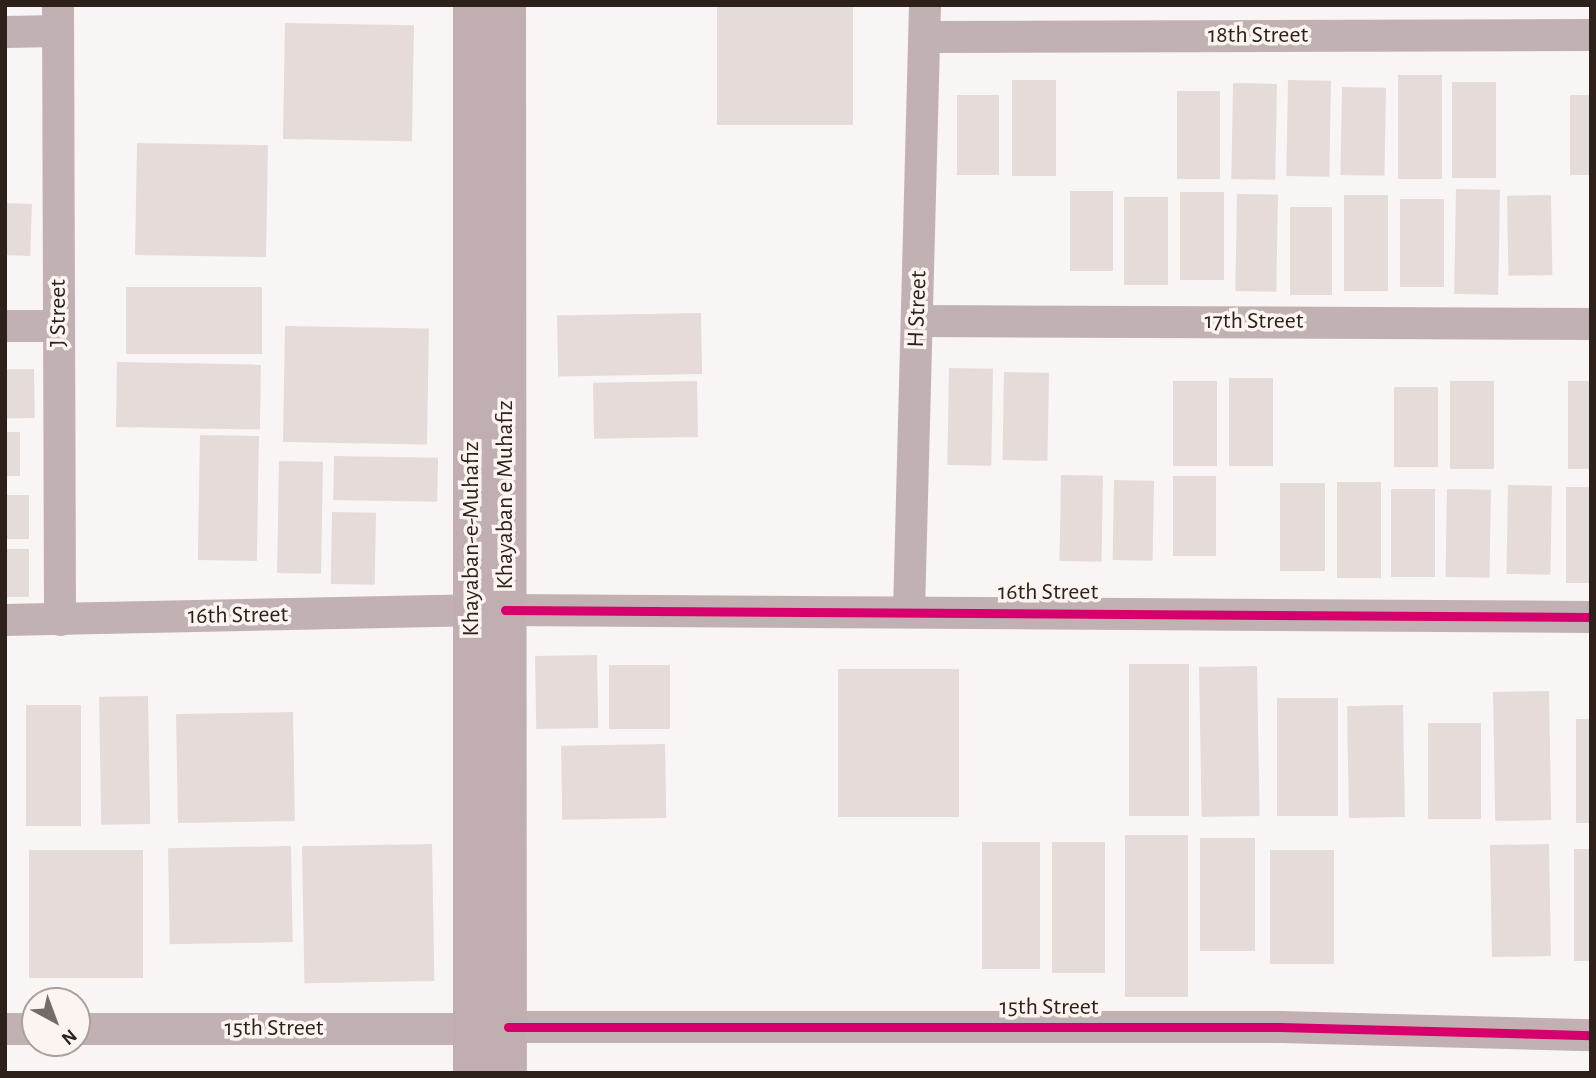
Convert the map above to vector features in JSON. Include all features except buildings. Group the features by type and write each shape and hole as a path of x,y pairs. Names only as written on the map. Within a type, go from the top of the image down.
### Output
{"street":[{"name":"Khayaban-e-Muhafiz","path":"472,5 489,387 490,1028 508,1073"},
{"name":"Khayaban e Muhafiz","path":"489,387 507,5"},
{"name":"H Street","path":"909,612 925,5"},
{"path":"5,32 58,18"},
{"name":"J Street","path":"58,18 60,620"},
{"name":"18th Street","path":"925,37 1591,35"},
{"name":"17th Street","path":"917,321 1591,324"},
{"path":"5,326 59,327"},
{"name":"16th Street","path":"5,620 489,610 1591,617"},
{"name":"15th Street","path":"91,1029 1280,1027 1591,1035"},
{"name":"Khayaban-e-Muhafiz","path":"472,1073 490,1028"}],"cycle path":[{"path":"505,610 1591,617"},
{"path":"508,1027 1280,1027 1591,1035"}]}
